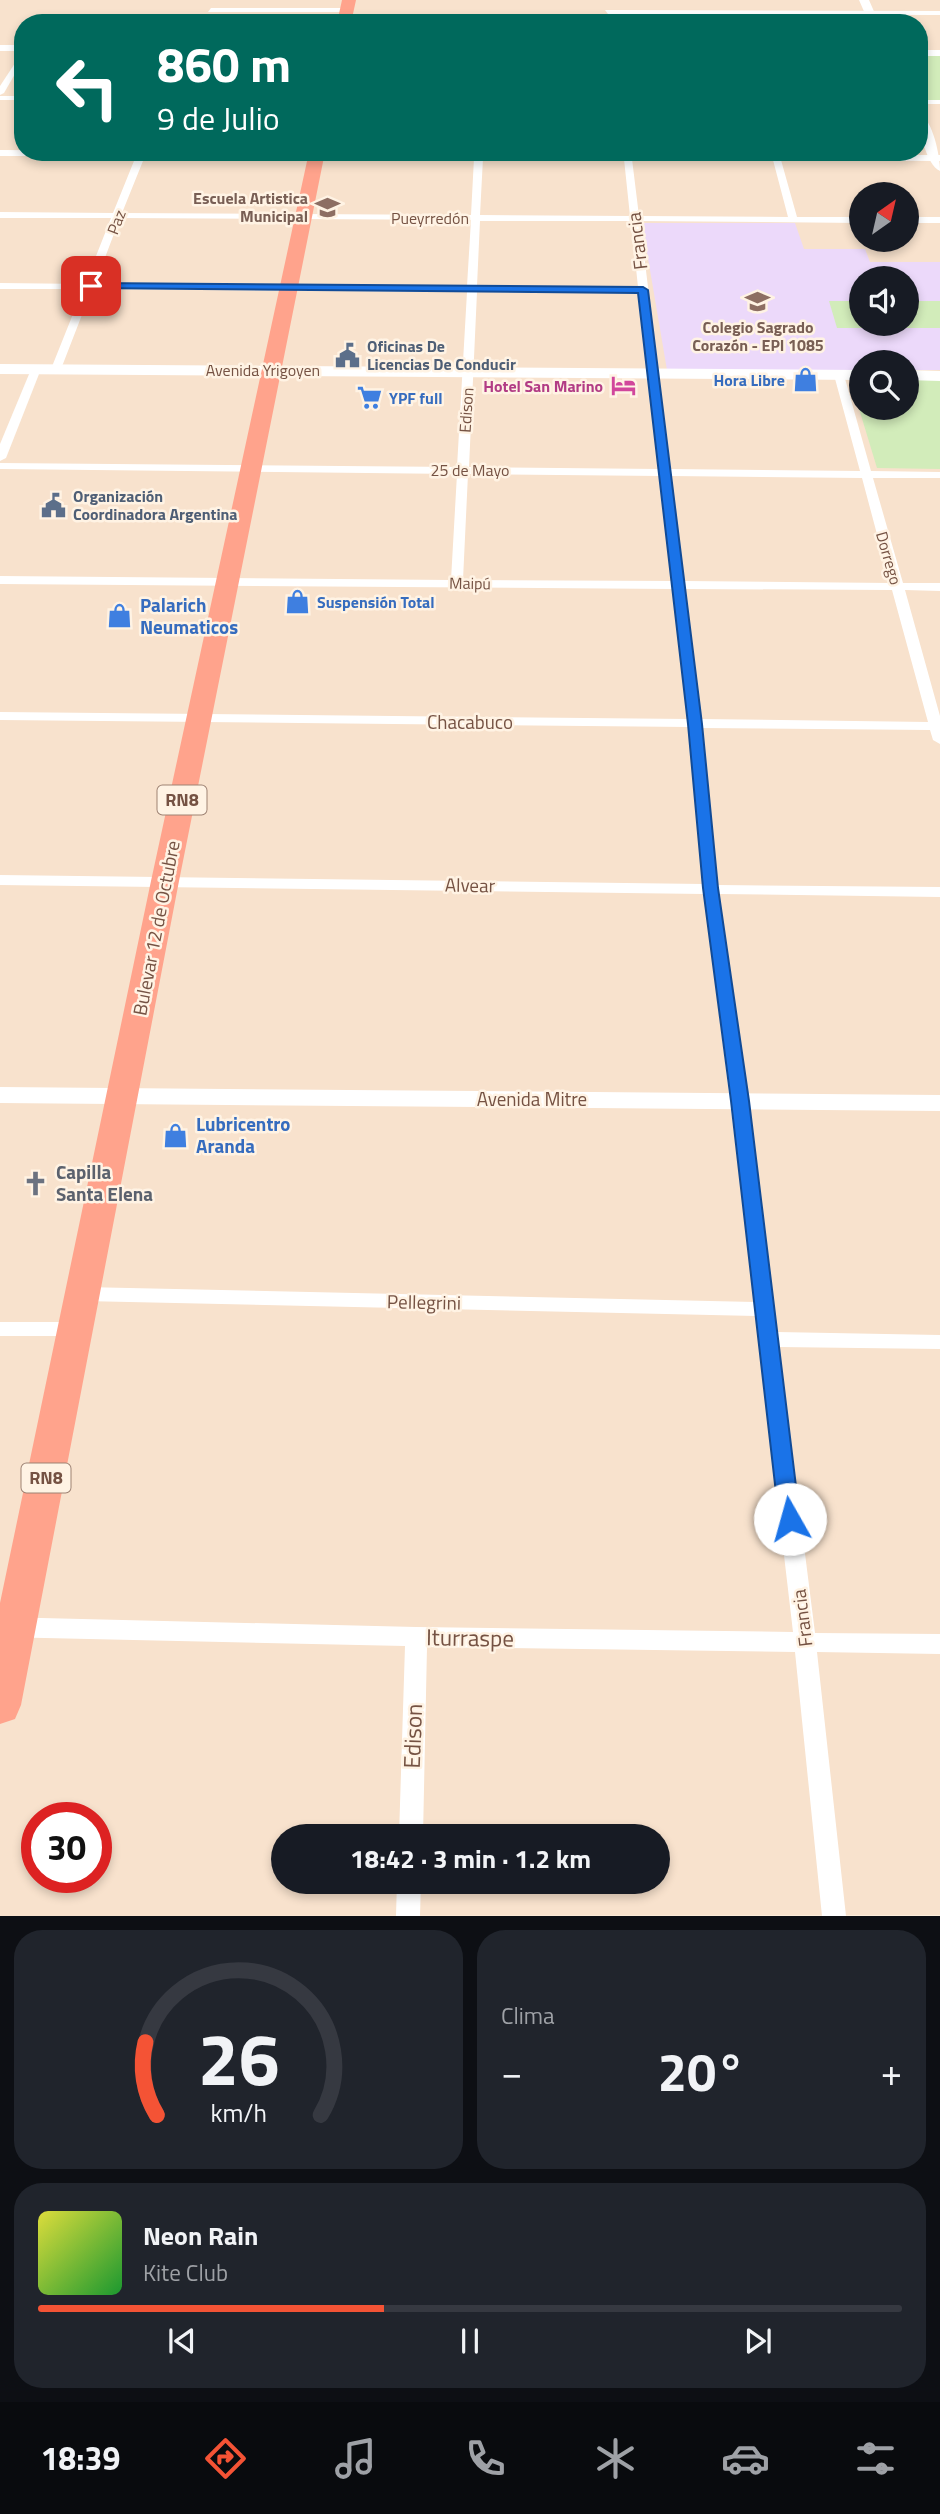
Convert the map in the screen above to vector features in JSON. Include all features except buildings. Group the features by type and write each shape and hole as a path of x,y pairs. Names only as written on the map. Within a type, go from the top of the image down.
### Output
{"highway":[{"name":"Bulevar 12 de Octubre","path":"0,1705 8,1627 80,1312 165,881 316,161"}],"main road":[{"path":"928,137 939,161"},
{"name":"Avenida Yrigoyen","path":"0,369 849,375"},
{"path":"919,375 940,376"},
{"name":"Avenida Mitre","path":"0,1095 940,1103"}],"street":[{"path":"607,0 608,12 783,14"},
{"path":"734,0 738,12"},
{"path":"211,10 347,11"},
{"path":"0,96 14,69"},
{"name":"Paz","path":"56,369 139,161"},
{"name":"Edison","path":"457,583 478,161"},
{"name":"Francia","path":"628,161 695,724 711,888 740,1101 805,1642 834,1916"},
{"path":"778,161 793,220"},
{"name":"Pueyrredón","path":"0,215 849,220"},
{"path":"919,220 940,220"},
{"path":"0,286 643,290"},
{"path":"0,458 36,369"},
{"name":"Dorrego","path":"839,375 940,740"},
{"name":"25 de Mayo","path":"0,466 940,475"},
{"name":"Maipú","path":"0,580 940,587"},
{"name":"Chacabuco","path":"0,716 938,726"},
{"name":"Alvear","path":"0,880 940,892"},
{"name":"Pellegrini","path":"0,1329 80,1312 765,1309"},
{"path":"768,1339 940,1342"},
{"name":"Iturraspe","path":"8,1627 416,1637 940,1644"},
{"name":"Edison","path":"411,1824 416,1637"},
{"path":"408,1916 409,1894"}],"shaded area":[{"path":"0,0 940,0 940,1915 0,1916"},
{"name":"Colegio Sagrado Corazón - EPI 1085","path":"642,223 795,223 804,249 849,249 849,252 866,252 870,262 940,262 940,370 919,370 919,350 849,350 849,370 667,370"}],"green space":[{"path":"928,54 940,55 940,101 928,101"},
{"path":"829,301 849,301 849,328 837,328"},
{"path":"919,301 940,301 940,328 919,328"},
{"path":"919,380 940,380 940,469 877,468 862,420 919,420"}],"place":[{"name":"Escuela Artistica Municipal","path":"328,207"},
{"name":"Colegio Sagrado Corazón - EPI 1085","path":"758,301"},
{"name":"Oficinas De Licencias De Conducir","path":"347,355"},
{"name":"Hora Libre","path":"805,380"},
{"name":"Hotel San Marino","path":"623,386"},
{"name":"YPF full","path":"369,398"},
{"name":"Organización Coordinadora Argentina","path":"53,505"},
{"name":"Suspensión Total","path":"297,602"},
{"name":"Palarich Neumaticos","path":"120,616"},
{"name":"Lubricentro Aranda","path":"176,1135"},
{"name":"Capilla Santa Elena","path":"36,1183"}],"route":[{"path":"91,286 643,290 695,724 711,888 740,1101 790,1519"}]}
